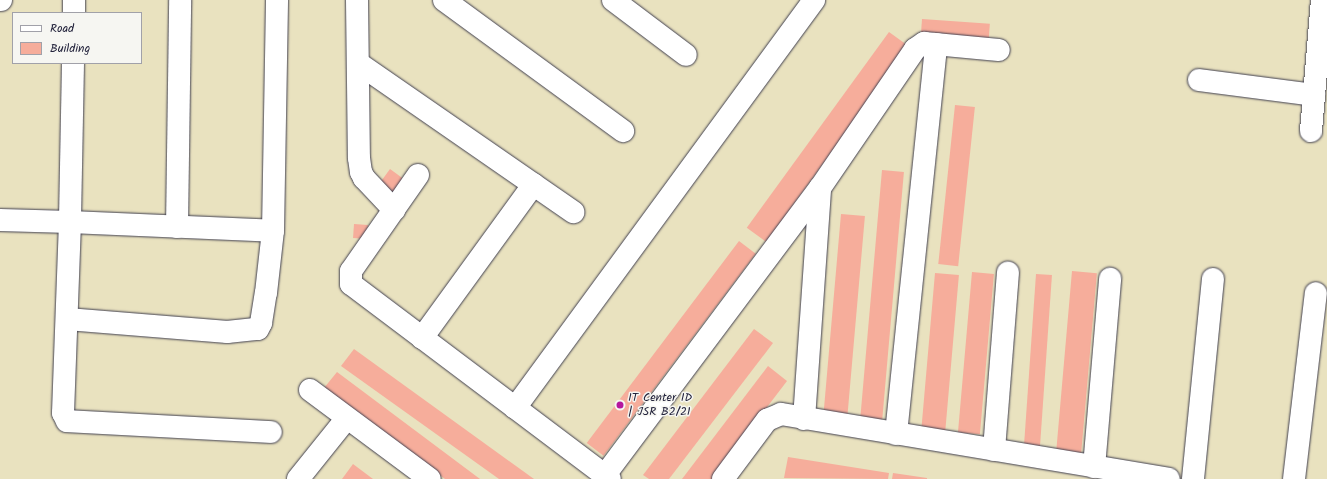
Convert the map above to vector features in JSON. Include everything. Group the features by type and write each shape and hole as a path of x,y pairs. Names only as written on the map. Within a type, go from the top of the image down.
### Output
{"street":[{"path":"74,0 74,12"},
{"path":"177,227 180,0"},
{"path":"67,318 227,332 258,329 262,323 273,231 277,0"},
{"path":"357,0 361,172 364,178 394,210"},
{"path":"444,0 623,131"},
{"path":"613,0 686,55"},
{"path":"515,408 814,0"},
{"path":"1311,131 1322,0"},
{"path":"418,175 351,271 350,281 354,288 608,477 820,188 915,49 924,43 999,50"},
{"path":"896,434 936,44"},
{"path":"358,63 574,212"},
{"path":"73,64 70,222 63,413 67,421 271,432"},
{"path":"1199,80 1314,95"},
{"path":"422,338 534,184"},
{"path":"804,419 820,188"},
{"path":"0,220 273,231"},
{"path":"994,450 1008,273"},
{"path":"1094,467 1110,279"},
{"path":"1193,479 1213,279"},
{"path":"1294,479 1316,293"},
{"path":"310,390 430,479"},
{"path":"723,479 770,417 781,414 1169,479"},
{"path":"298,479 347,418"}],"building":[{"path":"922,19 990,24 988,44 921,39"},
{"path":"889,32 908,46 766,242 747,228"},
{"path":"955,105 975,107 958,266 938,264"},
{"path":"390,169 408,182 395,200 377,187"},
{"path":"882,170 904,172 882,423 860,421"},
{"path":"841,214 865,216 847,417 823,415"},
{"path":"354,224 368,225 367,239 353,238"},
{"path":"739,241 756,254 604,456 587,443"},
{"path":"1072,271 1097,273 1081,454 1056,452"},
{"path":"972,272 994,274 980,434 958,432"},
{"path":"935,273 959,275 945,431 921,429"},
{"path":"1036,274 1052,275 1040,448 1024,447"},
{"path":"754,329 773,343 669,479 649,479 643,475"},
{"path":"354,349 534,479 499,479 341,366"},
{"path":"768,366 787,381 712,479 682,479"},
{"path":"337,372 480,479 445,479 324,388"},
{"path":"788,457 889,473 888,479 784,478"},
{"path":"353,464 373,479 342,479"},
{"path":"893,473 927,478 927,479 892,479"}],"place":[{"name":"IT Center ID | JSR B2/21","path":"620,405"}]}
